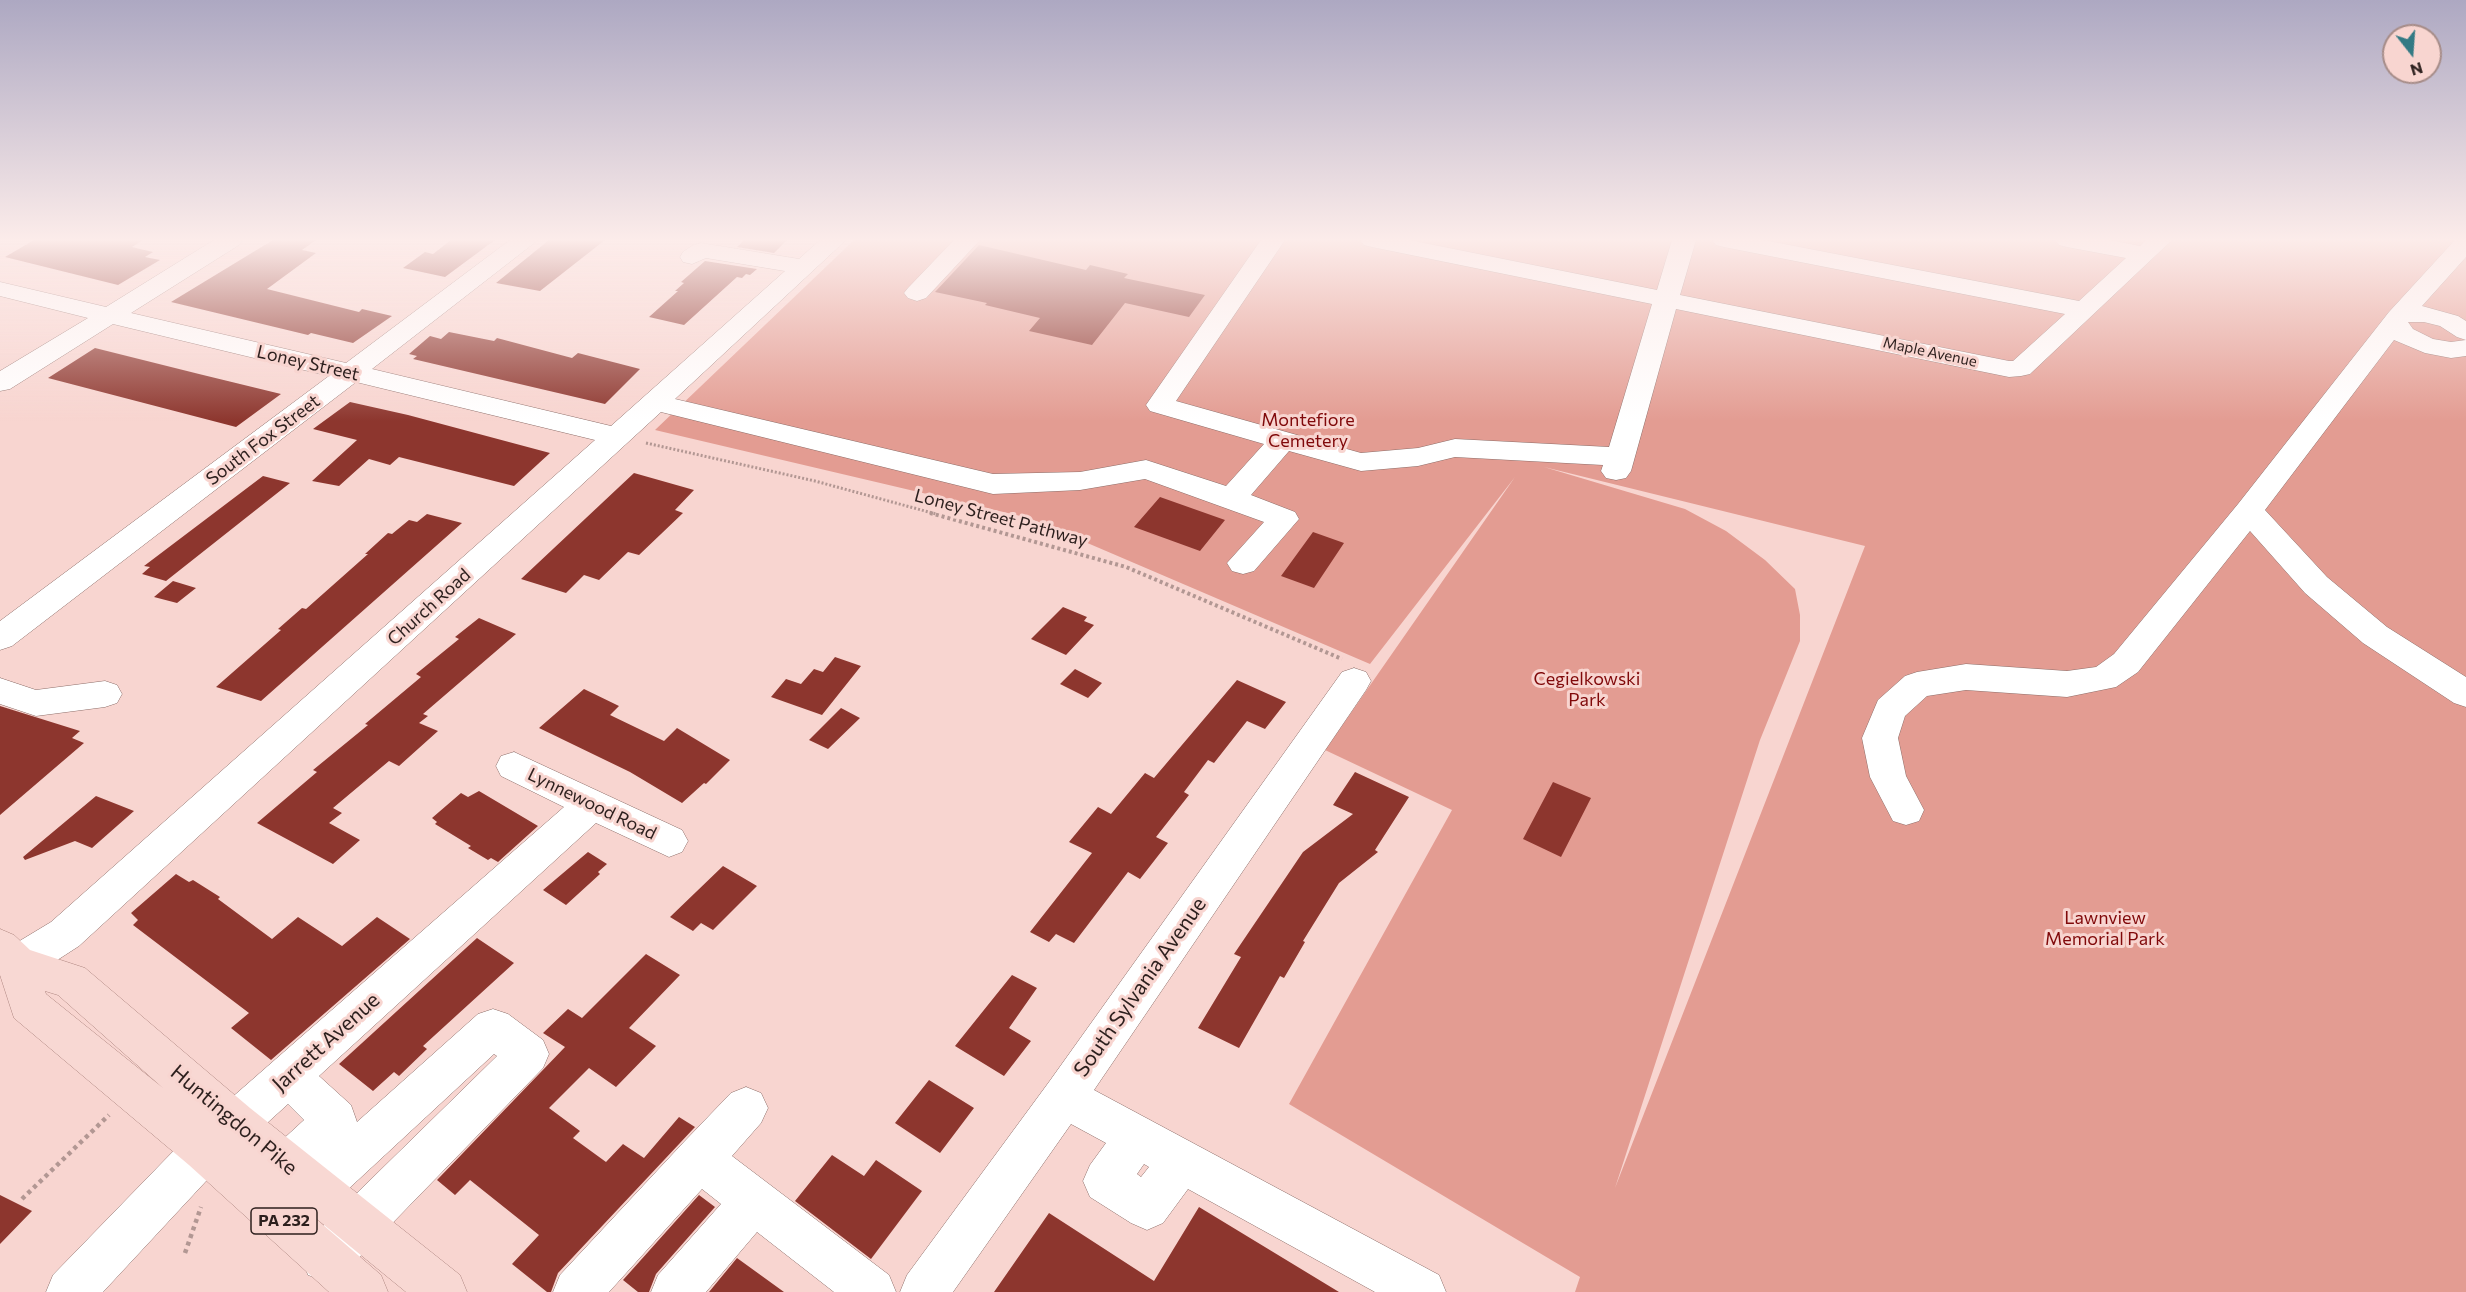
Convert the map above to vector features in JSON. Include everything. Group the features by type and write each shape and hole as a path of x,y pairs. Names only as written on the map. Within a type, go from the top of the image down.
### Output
{"main road":[{"name":"Huntingdon Pike","path":"9,955 29,1005 220,1137 301,1177 443,1292"},
{"name":"Huntingdon Pike","path":"220,1137 269,1208 338,1278"}],"street":[{"name":"Loney Street","path":"46,300 617,436"},
{"path":"0,383 135,300"},
{"name":"South Fox Street","path":"0,638 447,300"},
{"name":"Church Road","path":"9,955 65,934 766,300"},
{"path":"1226,300 1160,405 1361,462 1418,457 1455,448 1618,464 1667,300"},
{"name":"Maple Avenue","path":"1673,300 2009,369 2021,368 2095,300"},
{"path":"2035,300 2085,310"},
{"path":"1906,810 1888,777 1880,738 1890,709 1917,685 1966,677 2067,684 2104,678 2126,663 2249,511 2398,317 2414,300"},
{"path":"2429,300 2462,347"},
{"path":"2398,317 2396,321 2403,334 2425,345 2462,347"},
{"path":"2369,355 2384,348 2411,348 2435,353 2462,347"},
{"path":"654,402 993,484 1080,481 1146,469 1233,498 1284,519 1243,562"},
{"path":"1233,498 1283,440"},
{"path":"2249,511 2316,585 2375,635 2466,694"},
{"name":"South Sylvania Avenue","path":"924,1292 1064,1097 1354,681"},
{"path":"0,691 36,703 105,694"},
{"name":"Lynnewood Road","path":"514,766 669,841"},
{"name":"Jarrett Avenue","path":"70,1292 220,1137 592,804"},
{"path":"269,1208 301,1177 493,1028 528,1054 359,1224 338,1278"},
{"path":"288,1076 336,1120 301,1177"},
{"path":"1064,1097 1422,1292"},
{"path":"578,1292 746,1108"},
{"path":"699,1159 872,1292"},
{"path":"675,1292 754,1201"}],"path":[{"name":"Loney Street Pathway","path":"617,436 815,481 1126,567 1341,658 1354,681"},
{"path":"22,1199 118,1106"},
{"path":"185,1253 203,1198"}],"green space":[{"path":"791,300 2466,300 2466,1292 1575,1292 1580,1277 1289,1104 1452,810 1325,750 1515,477 1370,664 1029,518 655,430","holes":["1544,467 1865,546 1615,1188 1760,740 1800,641 1800,615 1795,589 1765,560 1726,531 1685,509"]}],"building":[{"path":"312,300 359,312 362,309 392,316 353,343 311,333 308,335 171,302"},
{"path":"668,300 711,300 684,325 649,317"},
{"path":"974,300 1201,300 1189,317 1125,303 1092,345 1029,331 1040,318 985,305 987,303"},
{"path":"449,332 494,341 497,338 572,358 578,353 640,369 605,404 413,359 417,356 409,354 430,336 441,339"},
{"path":"95,348 281,394 236,427 48,378"},
{"path":"350,402 550,453 514,486 399,457 390,465 369,459 339,486 312,481 357,440 313,429"},
{"path":"634,473 694,490 675,510 683,513 639,555 628,552 599,580 584,575 566,593 521,579"},
{"path":"263,476 290,483 166,581 142,574 150,567 144,566"},
{"path":"1160,497 1225,520 1200,551 1134,527"},
{"path":"427,514 462,523 261,701 216,687 281,630 278,629 302,608 306,609 368,554 365,554 388,533 392,534 409,520 417,522"},
{"path":"1313,532 1344,543 1314,588 1281,576"},
{"path":"173,581 196,588 177,603 154,597"},
{"path":"1063,607 1087,617 1084,621 1094,625 1066,655 1031,639"},
{"path":"479,618 516,634 423,714 428,716 419,723 438,731 399,766 389,761 333,808 342,813 329,823 360,840 333,864 257,823 317,772 313,770 421,677 416,674 459,639 455,637"},
{"path":"835,657 861,666 822,715 771,697 786,679 801,684 814,669 823,672"},
{"path":"1075,669 1102,683 1088,698 1060,684"},
{"path":"1237,680 1286,702 1265,729 1247,721 1214,763 1208,760 1184,792 1189,795 1156,837 1168,843 1140,879 1128,872 1074,943 1056,934 1049,942 1030,932 1092,853 1069,842 1098,807 1111,814 1145,773 1154,778"},
{"path":"584,689 619,706 610,715 664,741 677,728 730,760 706,784 704,783 682,803 630,772 539,728"},
{"path":"0,706 80,731 72,738 84,743 0,815"},
{"path":"841,708 860,718 828,749 809,740"},
{"path":"1355,772 1409,797 1375,850 1378,852 1339,883 1303,941 1305,942 1284,978 1280,976 1239,1048 1198,1028 1241,957 1234,954 1303,852 1353,814 1333,805"},
{"path":"1553,782 1591,798 1561,857 1523,839"},
{"path":"479,791 538,826 498,862 491,858 488,860 468,848 471,846 435,824 437,822 432,818 461,793 468,797"},
{"path":"96,796 134,811 92,848 75,841 25,860 23,857"},
{"path":"588,852 607,864 598,872 600,874 566,905 543,890"},
{"path":"723,866 757,886 713,930 701,923 693,931 670,917"},
{"path":"176,874 189,882 193,880 220,897 218,899 272,939 298,917 342,946 377,917 410,939 271,1060 231,1028 249,1013 133,925 138,920 131,913"},
{"path":"477,938 514,963 423,1046 427,1049 399,1076 394,1072 373,1091 339,1064"},
{"path":"646,954 680,975 629,1028 656,1046 616,1087 589,1068 549,1108 580,1131 573,1138 606,1162 623,1144 644,1158 679,1117 695,1127 558,1273 551,1292 547,1292 512,1264 539,1235 470,1180 455,1195 437,1180 565,1047 543,1033 568,1009 582,1018"},
{"path":"1012,975 1037,988 1009,1028 1031,1041 1004,1076 955,1046"},
{"path":"929,1080 974,1108 940,1153 895,1123"},
{"path":"832,1155 864,1176 876,1160 922,1191 871,1259 795,1201"},
{"path":"0,1195 32,1211 0,1244"},
{"path":"699,1195 715,1207 656,1274 649,1292 638,1292 623,1280"},
{"path":"1199,1207 1339,1292 994,1292 1049,1213 1154,1281"},
{"path":"737,1258 784,1292 709,1292"}],"park label":[{"name":"Montefiore Cemetery","path":"1308,430"},
{"name":"Cegielkowski Park","path":"1587,689"},
{"name":"Lawnview Memorial Park","path":"2105,928"}]}
